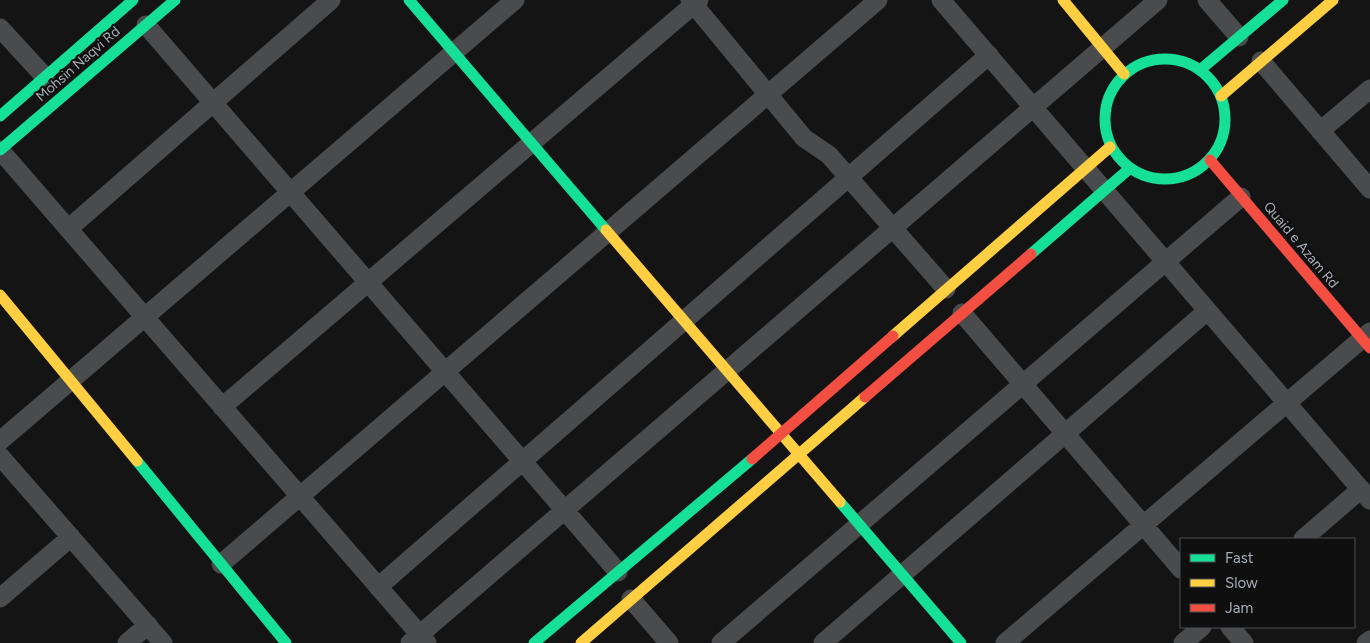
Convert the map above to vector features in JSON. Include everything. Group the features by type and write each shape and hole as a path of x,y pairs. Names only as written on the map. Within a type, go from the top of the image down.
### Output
{"street":[{"name":"Mohsin Naqvi Rd","path":"0,116 133,0"},
{"name":"Mohsin Naqvi Rd","path":"0,150 175,0"},
{"path":"68,229 331,0"},
{"path":"409,0 960,643"},
{"path":"0,441 515,0"},
{"path":"221,564 878,0"},
{"path":"941,0 1365,495 1304,538"},
{"path":"1063,0 1124,74"},
{"path":"0,150 378,587 419,640 565,510 1158,0"},
{"path":"1207,0 1239,37"},
{"path":"1200,70 1282,0"},
{"path":"1221,96 1333,0"},
{"path":"222,407 694,1 804,138 828,155 946,289"},
{"path":"146,25 618,572"},
{"path":"0,28 45,77"},
{"path":"378,587 989,55"},
{"path":"1157,59 1176,60 1194,66 1212,80 1221,96 1225,118 1222,141 1210,160 1194,172 1176,179 1156,180 1138,174 1118,159 1110,147 1104,128 1105,108 1112,90 1124,74 1139,64 1157,59"},
{"path":"1261,61 1320,131 1367,179"},
{"path":"1320,131 1370,89"},
{"path":"534,643 781,434 1110,147"},
{"name":"Quaid e Azam Rd","path":"1210,160 1367,340"},
{"path":"580,643 1129,169"},
{"path":"721,643 1241,197"},
{"path":"0,295 286,643"},
{"path":"823,643 1207,310"},
{"path":"962,313 1180,568"},
{"path":"1005,643 1287,403 1367,340"},
{"path":"0,456 163,643"},
{"path":"0,598 71,538"},
{"path":"631,599 669,643"},
{"path":"127,643 148,626"},
{"path":"1183,643 1201,628"},
{"path":"1231,628 1244,643"},
{"path":"1366,643 1370,640"}],"traffic: fast":[{"path":"0,116 133,0"},
{"path":"0,150 175,0"},
{"path":"409,0 606,230"},
{"path":"1200,70 1283,0"},
{"path":"1165,59 1188,63 1208,76 1221,96 1225,119 1221,142 1208,162 1188,175 1165,179 1142,175 1122,162 1109,142 1105,119 1109,96 1122,76 1142,63 1165,59"},
{"path":"1031,254 1129,169"},
{"path":"534,643 752,459"},
{"path":"137,461 286,643"},
{"path":"840,502 961,643"}],"traffic: slow":[{"path":"1063,0 1124,74"},
{"path":"1221,96 1333,0"},
{"path":"893,336 1110,147"},
{"path":"606,230 840,502"},
{"path":"0,295 137,461"},
{"path":"581,643 865,397"}],"traffic: jam":[{"path":"1210,160 1370,348"},
{"path":"865,397 1031,254"},
{"path":"752,459 893,336"}]}
